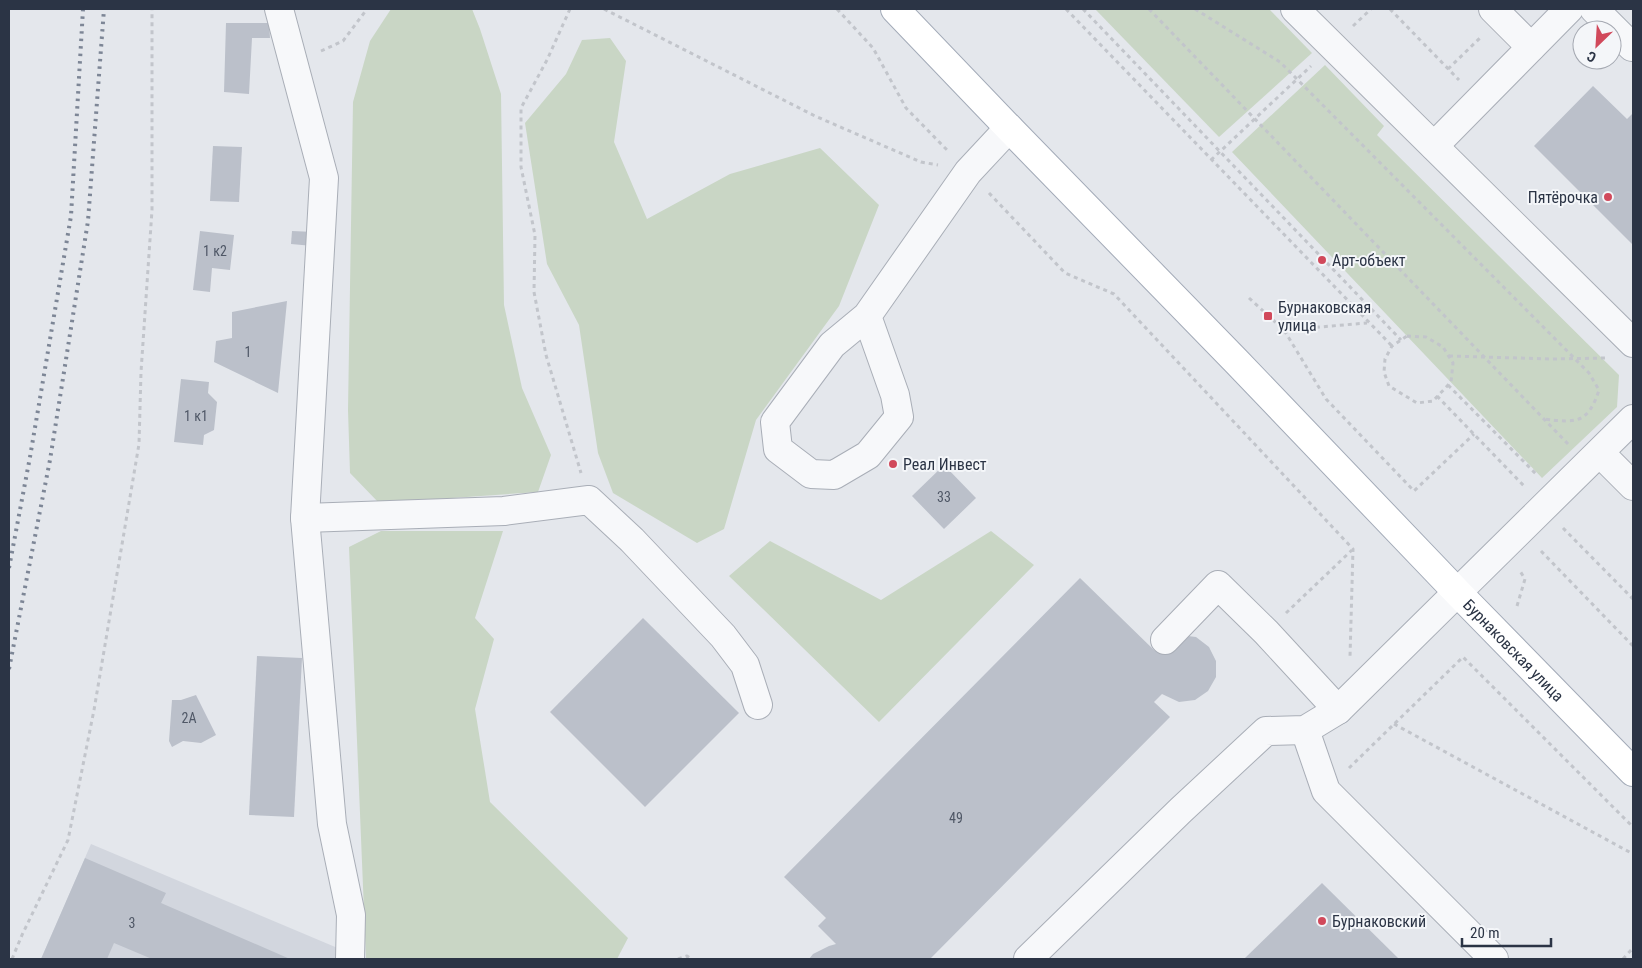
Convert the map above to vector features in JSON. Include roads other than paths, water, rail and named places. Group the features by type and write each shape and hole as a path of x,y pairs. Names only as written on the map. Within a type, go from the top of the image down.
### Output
{"main road":[{"name":"Бурнаковская улица","path":"895,9 1633,772"}],"street":[{"path":"279,9 324,178 305,518 332,824 351,915 350,959"},
{"path":"1295,9 1633,343"},
{"path":"1434,146 1568,9"},
{"path":"1594,9 1633,46"},
{"path":"1497,13 1531,47"},
{"path":"867,316 895,395 899,417 868,455 834,476 811,474 778,449 776,422 832,345 867,316 968,172 1009,128"},
{"path":"1028,959 1181,810 1266,731 1305,730 1344,705 1458,593 1554,509 1600,453 1633,419"},
{"path":"1600,453 1633,486"},
{"path":"305,518 504,511 589,500 632,540 723,636 745,666 758,705"},
{"path":"1165,640 1218,585 1344,705"},
{"path":"1305,730 1326,791 1494,959"}],"railway":[{"path":"9,568 71,216 83,9"},
{"path":"9,669 50,460 88,221 104,9"}],"place":[{"name":"Пятёрочка","path":"1608,197"},
{"name":"Арт-объект","path":"1322,260"},
{"name":"Бурнаковская улица","path":"1268,316"},
{"name":"Реал Инвест","path":"893,464"},
{"name":"Бурнаковский","path":"1322,921"}]}
